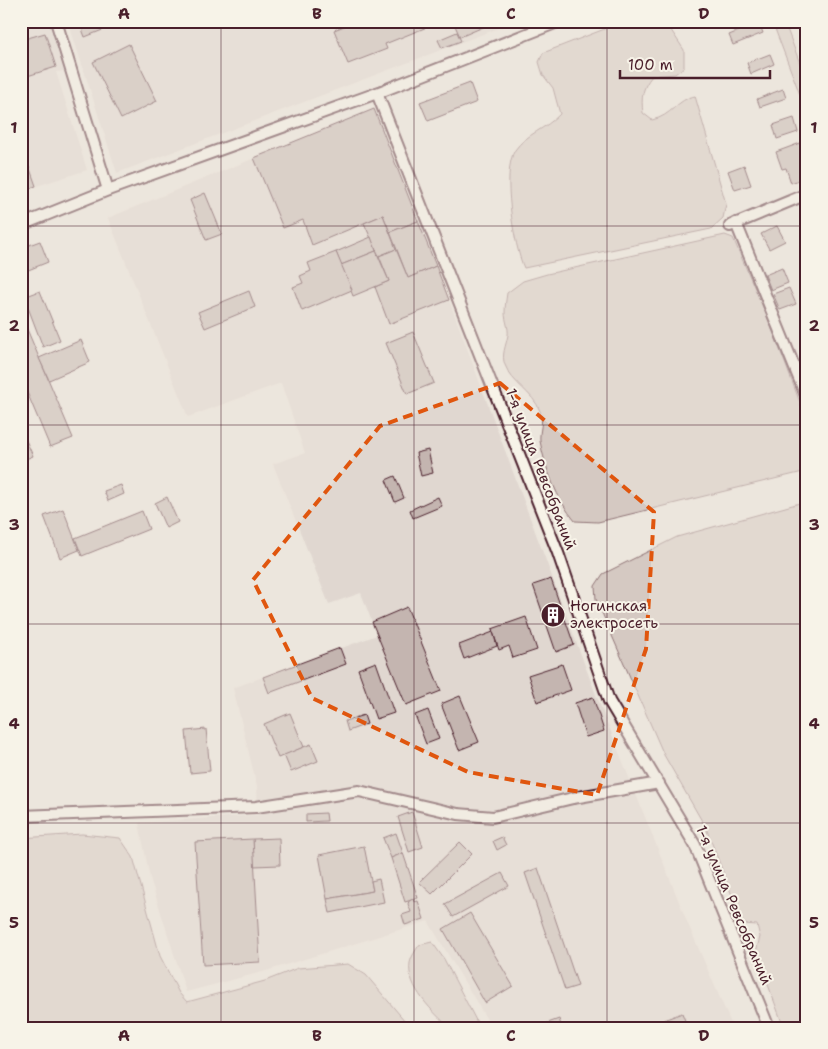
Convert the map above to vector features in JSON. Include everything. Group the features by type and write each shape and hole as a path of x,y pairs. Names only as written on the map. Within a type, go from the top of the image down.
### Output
{"street":[{"path":"56,21 108,190"},
{"path":"21,225 108,190 377,93 560,21"},
{"name":"1-я улица Ревсобраний","path":"377,93 558,553 609,701 695,845 769,1028"},
{"path":"807,194 733,224 807,398"},
{"path":"21,816 256,807 359,791 458,814 493,817 573,798 658,784"}],"highlighted area":[{"path":"500,383 654,512 646,649 597,795 468,772 312,698 253,580 380,426"}],"shaded area":[{"path":"21,21 48,21 64,71 56,72 87,170 21,191"},
{"path":"68,21 517,21 117,173"},
{"path":"625,21 665,21 684,50 684,67 675,74 652,76 649,80 643,93 643,113 652,120 659,118 684,100 695,96 726,204 723,218 711,229 524,268 516,243 510,209 509,174 511,160 520,144 560,114 553,88 543,75 539,62 543,53"},
{"path":"772,21 784,21 807,82 807,113"},
{"path":"374,109 449,300 596,695 688,924 733,1028 492,1028 428,921 266,971 186,992 150,878 139,823 258,815 257,786 233,688 377,635 361,593 329,604 273,464 305,453 281,383 188,417 108,218"},
{"path":"725,235 733,238 769,321 807,421 807,471 598,522 575,521 557,494 545,462 540,441 542,420 537,404 512,378 505,365 504,354 508,335 505,313 507,293 523,281 547,274"},
{"path":"807,501 807,1028 784,1028 756,952 760,937 757,925 743,924 706,828 664,755 596,599 595,586 603,574 677,537"},
{"path":"82,834 120,838 133,857 160,956 179,993 187,1002 265,981 298,968 348,964 366,975 411,1028 21,1028 21,838"},
{"path":"432,942 444,959 480,1028 450,1028 422,999 412,981 410,963 419,945"}],"building":[{"path":"79,21 125,21 85,37"},
{"path":"357,21 442,21 385,44 387,49 348,64 334,30"},
{"path":"453,21 497,21 460,37"},
{"path":"759,23 763,33 733,45 729,35"},
{"path":"457,32 461,41 442,48 438,40"},
{"path":"45,33 56,67 21,78 21,40"},
{"path":"129,44 157,101 121,119 93,62"},
{"path":"770,54 774,64 751,74 747,63"},
{"path":"470,83 477,102 428,121 420,102"},
{"path":"783,89 786,98 760,107 757,99"},
{"path":"374,109 418,221 390,232 383,215 312,245 303,220 283,228 254,158"},
{"path":"794,118 798,132 777,139 773,125"},
{"path":"803,142 807,155 807,177 791,183 786,168 782,169 776,152"},
{"path":"744,165 751,185 735,190 728,171"},
{"path":"29,166 36,186 21,191 21,169"},
{"path":"205,193 222,234 206,240 190,200"},
{"path":"383,215 396,249 379,256 364,223"},
{"path":"418,221 436,266 408,278 390,232"},
{"path":"777,226 785,241 769,249 761,234"},
{"path":"371,237 376,251 341,265 336,252"},
{"path":"40,241 48,262 21,273 21,248"},
{"path":"396,249 408,278 436,266 449,300 389,324 375,287 389,281 379,256"},
{"path":"376,251 389,281 353,296 341,265"},
{"path":"336,252 352,290 302,311 293,287 303,283 300,276 311,271 308,263"},
{"path":"782,268 788,283 771,290 765,275"},
{"path":"789,288 796,304 780,310 773,294"},
{"path":"40,291 60,340 43,347 24,297"},
{"path":"249,291 255,307 205,328 198,312"},
{"path":"21,315 73,438 50,447 21,378"},
{"path":"413,332 434,383 407,394 386,343"},
{"path":"81,340 90,362 49,380 39,358"},
{"path":"21,429 33,456 21,461"},
{"path":"428,450 433,473 421,476 416,453"},
{"path":"395,476 404,498 395,502 386,480"},
{"path":"121,485 124,494 108,501 104,491"},
{"path":"167,497 178,522 166,528 155,503"},
{"path":"438,497 442,506 413,518 410,510"},
{"path":"63,509 79,550 60,558 44,516"},
{"path":"142,511 149,529 82,556 75,538"},
{"name":"Ногинская электросеть","path":"551,579 574,645 556,652 533,585"},
{"path":"407,607 441,691 406,705 372,622"},
{"path":"526,617 537,650 513,658 509,646 499,650 492,629"},
{"path":"493,632 497,646 464,659 459,645"},
{"path":"340,648 346,664 269,693 263,677"},
{"path":"376,662 394,713 376,719 358,669"},
{"path":"562,664 571,690 537,702 528,675"},
{"path":"460,696 479,742 459,750 441,704"},
{"path":"593,697 604,731 586,737 575,703"},
{"path":"428,710 439,739 426,744 415,715"},
{"path":"290,713 304,747 278,758 264,724"},
{"path":"364,715 367,724 348,731 345,721"},
{"path":"206,729 210,771 190,773 186,731"},
{"path":"311,744 318,761 291,772 284,755"},
{"path":"412,812 423,847 409,852 398,817"},
{"path":"326,813 327,821 306,822 306,814"},
{"path":"396,833 403,853 391,858 383,838"},
{"path":"502,837 506,845 497,850 493,841"},
{"path":"279,838 280,865 254,866 253,839"},
{"path":"253,839 260,962 203,965 195,842"},
{"path":"460,842 472,854 432,894 419,882"},
{"path":"364,846 373,891 327,899 319,855"},
{"path":"403,853 418,898 405,902 391,858"},
{"path":"538,868 578,986 565,990 525,873"},
{"path":"502,873 509,886 453,917 445,904"},
{"path":"379,879 384,902 330,913 327,899 373,891 371,881"},
{"path":"413,899 414,902 418,901 424,919 405,925 402,915 411,912 408,904"},
{"path":"470,913 513,986 485,1003 443,929"},
{"path":"682,1013 688,1028 657,1028 656,1023"},
{"path":"559,1019 562,1028 534,1028"}],"place":[{"name":"Ногинская электросеть","path":"553,615"}]}
